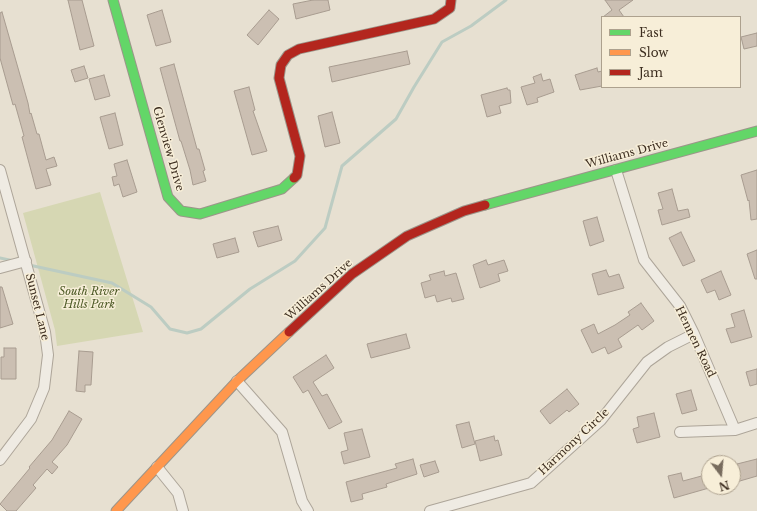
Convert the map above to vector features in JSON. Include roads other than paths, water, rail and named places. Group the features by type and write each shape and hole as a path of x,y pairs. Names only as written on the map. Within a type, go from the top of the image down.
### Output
{"main road":[{"name":"Glenview Drive","path":"113,0 168,197 181,211 200,214 282,189 297,175 300,156 279,78 281,65 288,55 299,49 434,19 450,8 451,0"},
{"name":"Williams Drive","path":"116,511 237,381 352,274 407,236 464,211 757,132"}],"street":[{"name":"Sunset Lane","path":"0,170 45,332 48,355 44,388 31,419 0,460"},
{"name":"Hennen Road","path":"616,170 644,260 680,306 694,334 735,430"},
{"path":"0,268 26,261"},
{"name":"Harmony Circle","path":"430,511 531,483 601,420 647,362 668,347 694,334"},
{"path":"237,381 282,432 302,501 308,511"},
{"path":"680,432 735,430 757,423"},
{"path":"157,467 178,493 183,511"}],"waterway":[{"path":"29,265 112,283 151,307 170,329 187,333 201,329 250,289 295,261 325,228 342,166 396,119 442,42 471,26 506,0"},
{"path":"0,258 14,261"}],"park label":[{"name":"South River Hills Park","path":"89,298"}]}
